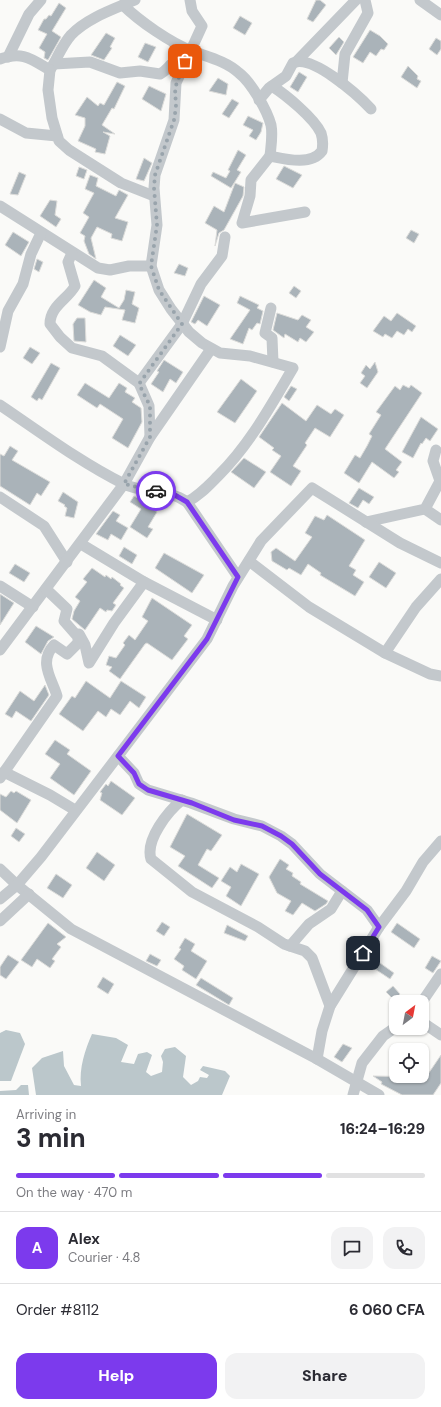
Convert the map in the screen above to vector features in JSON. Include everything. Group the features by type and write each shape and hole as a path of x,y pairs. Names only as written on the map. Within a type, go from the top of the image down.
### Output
{"street":[{"path":"4,58 29,14 40,0"},
{"path":"135,0 100,15 74,32 68,39 52,67 48,90 59,140 69,150 116,180 154,196"},
{"path":"187,502 195,498 231,463 255,432 293,368 250,356 228,354 211,349 189,332 182,324 159,290 151,266 157,225 154,196 155,175 175,116 176,83 202,26 192,11 190,0"},
{"path":"259,100 272,86 281,81 293,63 296,62 356,0"},
{"path":"342,83 345,54 368,12 365,0"},
{"path":"420,0 441,15"},
{"path":"123,5 146,25 190,50 216,60 240,73 259,100 270,124 270,156 251,180 250,196 242,223 305,212"},
{"path":"4,58 27,57 52,67 90,62 120,73 140,71 160,74 173,62 179,60 185,61"},
{"path":"296,62 309,64 342,83 359,96 371,109"},
{"path":"270,156 293,160 313,158 322,151 323,144 320,132 316,125 272,86"},
{"path":"0,119 26,133 57,136"},
{"path":"1,210 72,253 104,270 151,266"},
{"path":"0,347 8,311 23,284 31,254 41,233"},
{"path":"139,384 182,324 201,284 222,256 225,237"},
{"path":"72,253 68,262 75,286 57,304 50,319 50,324 60,337 72,348 102,356 139,384 150,406 150,437"},
{"path":"271,308 265,333 272,338 273,362"},
{"path":"0,650 81,544 124,484 150,437 211,349"},
{"path":"0,405 58,445 124,484 143,490 173,494 187,502 238,577"},
{"path":"425,509 440,481 433,461 436,450"},
{"path":"0,899 16,885 42,857 75,810 207,639 238,577 261,541 312,488 400,543 441,563"},
{"path":"0,497 44,526 67,562"},
{"path":"366,522 425,509 441,520"},
{"path":"81,544 144,582 217,620"},
{"path":"248,561 309,607 385,653 430,674 441,676"},
{"path":"385,653 416,607 441,579"},
{"path":"69,627 81,635 89,663 114,624 144,582"},
{"path":"0,586 33,607"},
{"path":"46,589 67,609 64,621 78,637 78,643 67,654 54,645 51,648 47,660 47,674 54,685 57,696 2,775 50,795 75,810"},
{"path":"118,756 130,768 143,787 234,820 248,822 272,830 292,844 320,874 367,910 379,927"},
{"path":"182,800 168,813 159,828 152,842 150,855 151,859 192,892 258,927 284,944 305,951 312,958 330,1006"},
{"path":"317,1059 322,1031 330,1006 379,927 406,891 423,862 441,841"},
{"path":"0,869 16,885 71,929 317,1059 379,1095"},
{"path":"290,946 309,924 331,909 342,891"},
{"path":"0,920 29,894"},
{"path":"427,995 441,974"},
{"path":"429,1027 441,1035"},
{"path":"354,1095 362,1064 368,1054 383,1036 389,1031"}],"shaded area":[{"path":"6,1030 20,1033 25,1044 11,1081 0,1081 0,1033"},
{"path":"92,1034 116,1038 128,1045 121,1062 134,1064 138,1054 147,1052 152,1055 146,1072 151,1076 162,1072 163,1062 161,1056 165,1049 175,1047 186,1056 183,1077 191,1085 198,1081 200,1077 207,1078 209,1075 200,1070 203,1066 225,1071 230,1076 222,1095 36,1095 32,1068 42,1058 63,1051 64,1066 74,1085 81,1086 83,1059"},
{"path":"21,1085 28,1085 29,1095 0,1095 0,1091 16,1090"}],"building":[{"path":"316,0 320,0 326,5 313,22 307,19"},
{"path":"59,3 66,8 52,31 61,37 48,60 44,58 45,52 39,48 47,34 38,30 44,19 46,19 49,15 51,16"},
{"path":"240,16 252,23 245,35 233,28"},
{"path":"370,30 380,36 388,44 384,50 381,49 376,56 370,52 363,63 353,57"},
{"path":"106,33 115,38 110,47 112,48 104,60 91,55"},
{"path":"339,37 344,42 336,55 329,48"},
{"path":"436,38 441,41 441,49 437,55 429,49"},
{"path":"145,43 156,47 148,62 138,57"},
{"path":"408,66 418,76 417,79 421,81 417,88 401,77"},
{"path":"299,72 307,77 298,92 290,87"},
{"path":"218,78 228,84 226,95 209,91"},
{"path":"117,82 125,86 114,109 112,108 102,125 115,134 103,132 110,136 105,154 95,152 96,149 78,141 85,126 85,118 75,115 87,97 98,106 100,103 104,105"},
{"path":"149,86 166,94 161,111 142,99"},
{"path":"232,99 239,103 229,118 222,114"},
{"path":"248,116 263,123 261,132 256,140 249,136 253,130 243,125"},
{"path":"238,150 246,155 237,170 241,172 231,188 211,176 213,172 226,178 230,171 228,170"},
{"path":"144,158 152,163 144,181 136,179"},
{"path":"284,166 302,175 293,188 276,179"},
{"path":"79,167 87,170 84,179 76,176"},
{"path":"19,172 26,175 18,195 10,194"},
{"path":"90,175 98,178 96,186 116,196 119,190 128,195 115,218 128,222 122,241 111,238 112,234 97,227 91,238 96,259 89,254 84,241 85,236 80,233 89,217 83,213 94,193 85,189"},
{"path":"235,183 244,187 243,196 224,230 219,233 215,246 217,230 205,223 214,206 224,212"},
{"path":"50,200 57,201 55,215 61,219 56,227 40,216"},
{"path":"411,230 419,234 414,243 406,238"},
{"path":"13,232 29,242 21,256 5,245"},
{"path":"37,259 43,262 39,272 34,269"},
{"path":"179,264 188,268 185,276 174,273"},
{"path":"94,280 106,288 101,297 119,308 124,300 126,290 135,292 132,304 139,308 135,323 122,320 125,310 105,307 101,315 90,312 78,305"},
{"path":"294,286 301,291 296,298 289,293"},
{"path":"204,296 220,305 207,326 198,320 195,324 191,322"},
{"path":"240,296 259,305 257,308 263,311 260,324 257,323 252,330 249,328 243,344 230,339 250,310 237,303"},
{"path":"277,313 298,320 302,315 311,320 306,327 314,332 306,342 300,338 298,342 285,334 284,338 273,330"},
{"path":"397,313 416,326 412,332 408,329 404,335 397,331 392,338 385,334 383,337 373,331 384,316 391,321"},
{"path":"77,318 85,318 86,342 74,341 73,324"},
{"path":"120,335 136,345 128,356 113,346"},
{"path":"30,347 40,353 32,364 23,358"},
{"path":"164,360 183,372 176,383 170,379 163,392 151,384 159,372 157,371"},
{"path":"375,362 378,372 367,388 360,383 365,376 361,373 366,365 370,369"},
{"path":"51,363 60,368 42,400 39,398 37,401 31,397"},
{"path":"241,379 257,391 235,423 217,412"},
{"path":"85,383 109,398 119,383 127,388 125,392 135,398 132,402 141,408 142,422 128,448 112,438 123,419 100,404 97,408 77,395"},
{"path":"403,385 409,388 411,385 422,393 385,449 402,462 396,470 399,472 394,478 372,462 359,483 344,473 355,455 360,458 367,446 372,436 369,434 381,415 376,412 395,386 400,390"},
{"path":"291,386 297,389 289,401 284,397"},
{"path":"282,403 306,421 317,405 331,414 335,409 344,415 330,437 315,428 305,443 307,445 293,466 301,471 291,486 270,472 281,456 272,450 274,448 259,437"},
{"path":"421,417 438,429 430,441 426,438 422,444 421,443 413,458 402,452"},
{"path":"10,446 18,451 12,460 50,482 41,496 37,493 30,505 0,486 0,454 4,456"},
{"path":"244,458 266,472 254,488 231,472"},
{"path":"359,488 374,497 369,504 363,500 358,508 349,503"},
{"path":"63,492 78,502 74,518 65,516 67,508 58,501"},
{"path":"134,496 154,506 153,509 157,512 148,527 153,529 147,538 130,527 141,509 130,502"},
{"path":"113,511 120,515 116,521 128,528 121,540 111,534 108,540 96,534"},
{"path":"327,515 365,540 349,566 356,570 353,575 364,582 355,596 320,575 321,573 308,564 301,575 289,568 287,570 272,561 271,552 276,548 295,561 312,537 305,533 315,516 324,520"},
{"path":"124,547 137,555 132,564 119,556"},
{"path":"164,553 204,575 192,593 155,568"},
{"path":"379,562 396,573 386,588 369,577"},
{"path":"15,564 30,573 24,582 9,573"},
{"path":"92,568 105,577 106,575 111,579 112,577 124,588 113,603 116,605 112,611 107,610 106,612 100,608 85,630 72,619 74,611 80,601 75,597 87,582 83,579"},
{"path":"0,594 14,603 0,625"},
{"path":"152,598 192,625 184,636 188,639 172,660 147,643 145,644 120,679 109,671 112,667 106,665 109,656 116,658 125,645 123,643 129,635 135,640 148,621 142,617"},
{"path":"36,626 54,637 48,641 41,654 25,642"},
{"path":"86,681 110,698 121,681 146,697 139,708 130,701 120,715 111,709 106,717 98,711 83,731 59,714 72,696 75,698"},
{"path":"45,685 49,695 31,721 16,711 12,718 5,714 20,691 34,701"},
{"path":"55,740 70,750 67,754 91,771 74,795 50,778 60,764 45,754"},
{"path":"111,781 135,798 122,815 100,800 102,793 100,792 106,784 108,786"},
{"path":"11,791 14,793 16,791 31,800 17,823 0,810 0,794 6,797"},
{"path":"187,814 222,835 211,851 207,849 198,865 219,878 212,888 178,866 185,856 170,847"},
{"path":"16,828 25,834 19,842 11,836"},
{"path":"97,852 115,865 104,881 86,868"},
{"path":"280,859 289,865 286,869 293,873 292,876 301,882 300,884 328,901 326,904 315,911 302,903 293,915 285,911 291,901 277,893 269,877"},
{"path":"241,864 259,874 241,906 226,896 231,887 221,881 230,867 237,872"},
{"path":"56,874 72,885 63,898 47,888"},
{"path":"162,922 170,927 164,936 156,931"},
{"path":"48,923 66,937 57,944 61,947 52,959 55,961 50,968 37,959 32,967 21,960"},
{"path":"397,923 420,939 414,948 391,932"},
{"path":"227,925 248,936 245,941 224,933"},
{"path":"185,938 195,944 191,951 207,961 196,979 182,970 184,966 174,959 181,949 179,948"},
{"path":"150,954 161,960 157,966 146,961"},
{"path":"8,955 19,962 6,979 0,975 0,967"},
{"path":"432,956 441,961 433,973 425,968"},
{"path":"373,958 394,973 390,979 369,965"},
{"path":"103,977 114,984 108,994 97,987"},
{"path":"201,978 233,998 229,1005 196,985"},
{"path":"393,986 400,994 389,995 386,992"},
{"path":"343,1044 352,1048 342,1062 334,1057"},
{"path":"441,1055 441,1083 433,1095 402,1095 381,1084 382,1082 373,1076 389,1076 389,1083 429,1083 429,1073"}],"way so far":[{"path":"156,491 143,490 124,484 135,461 150,437 150,406 143,388 139,384 182,324 159,290 151,266 157,225 154,196 155,175 174,120 176,112 174,94 175,88 185,61"}],"route":[{"path":"156,491 173,494 187,502 238,577 207,639 118,756 134,773 139,784 148,790 204,807 234,820 262,826 272,830 292,844 320,874 367,910 373,917 379,927 363,953"}]}
